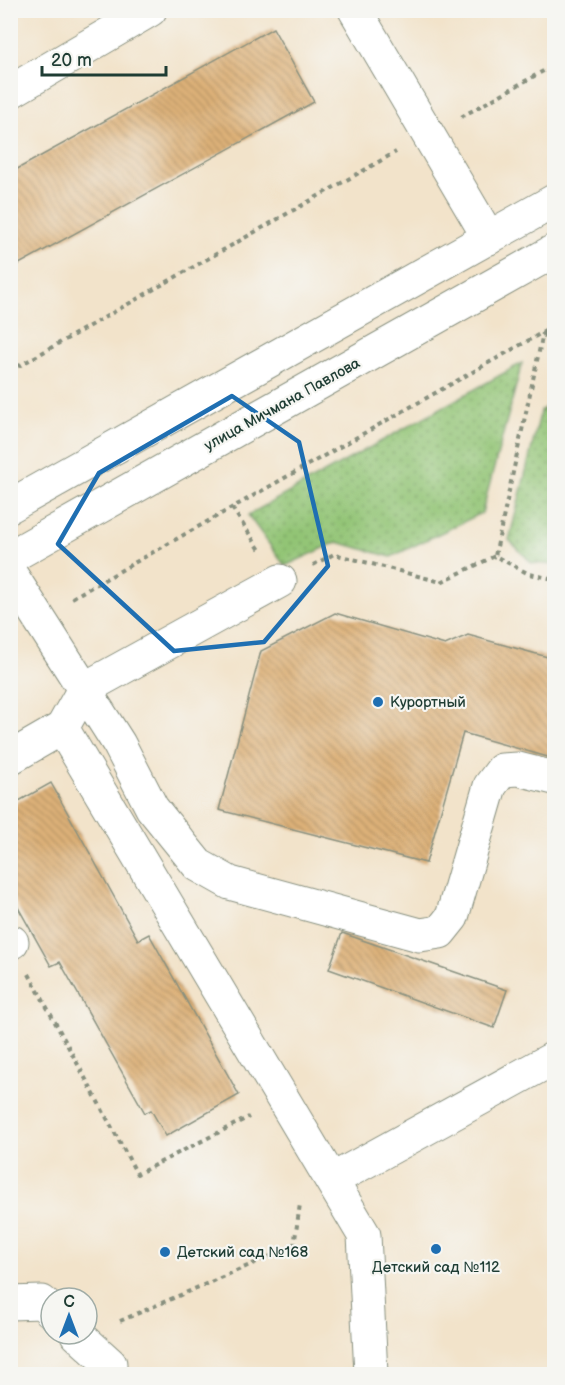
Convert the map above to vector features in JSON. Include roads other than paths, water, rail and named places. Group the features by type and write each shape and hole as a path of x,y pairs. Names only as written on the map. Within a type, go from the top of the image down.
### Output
{"main road":[{"path":"10,92 150,10"},
{"path":"354,10 513,275"},
{"path":"10,506 555,201"},
{"name":"улица Мичмана Павлова","path":"10,557 555,252"},
{"path":"10,573 119,744 152,808 198,865 230,883 420,935 440,932 452,917 490,786 502,770 518,769 555,778"},
{"path":"10,758 62,729 84,689 280,581"},
{"path":"62,729 364,1235 371,1374"},
{"path":"332,1180 555,1058"},
{"path":"10,1303 39,1302"},
{"path":"90,1346 110,1364 110,1374"}],"place":[{"name":"Курортный","path":"378,702"},
{"name":"Детский сад №112","path":"436,1249"},
{"name":"Детский сад №168","path":"165,1252"}]}
